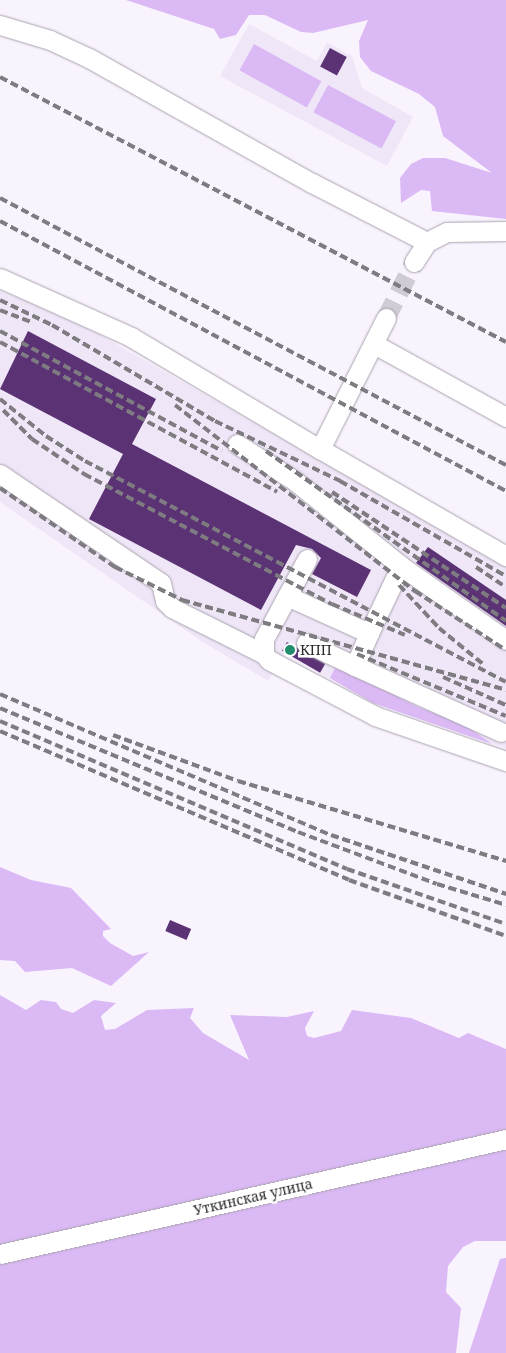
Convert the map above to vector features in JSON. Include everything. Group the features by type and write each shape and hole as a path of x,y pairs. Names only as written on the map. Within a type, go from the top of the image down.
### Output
{"street":[{"path":"0,25 50,40 89,58 312,183 427,242"},
{"path":"414,262 427,242 465,229 506,231"},
{"path":"0,278 131,337 506,556"},
{"path":"320,449 386,318"},
{"path":"374,344 506,417"},
{"path":"237,444 295,481 401,566 506,640"},
{"path":"0,474 160,583 165,601 172,608 264,654 278,667 374,716 506,761"},
{"path":"264,654 264,639 307,559"},
{"path":"356,666 369,633 401,566"},
{"path":"287,596 369,633"},
{"path":"306,643 502,732"},
{"name":"Уткинская улица","path":"0,1254 506,1139"}],"shaded area":[{"path":"126,0 506,0 506,219 432,211 430,191 421,190 401,203 400,178 411,164 423,158 445,158 492,173 443,136 435,107 419,94 371,71 360,57 359,41 368,20 313,33 301,32 265,15 249,15 236,35 220,39 214,29"},
{"path":"249,24 317,61 327,42 352,56 362,88 413,117 387,166 220,76"},
{"path":"254,44 321,81 307,108 239,70"},
{"path":"328,85 396,121 381,149 313,112"},
{"path":"0,291 63,314 506,566 506,748 373,703 285,653 268,681 201,641 0,502"},
{"path":"336,666 418,707 465,725 492,744 373,703 330,678"},
{"path":"0,867 31,880 71,888 111,929 103,931 103,936 110,943 133,956 149,952 111,986 72,968 25,972 15,961 0,960"},
{"path":"0,995 26,1010 41,1000 56,1002 61,1009 73,1013 94,1000 116,1003 101,1016 105,1030 115,1029 147,1010 194,1008 190,1018 203,1033 249,1060 230,1015 287,1017 314,1011 305,1028 307,1036 314,1038 341,1031 352,1010 411,1018 459,1038 468,1033 506,1049 506,1131 0,1246"},
{"path":"506,1149 506,1241 475,1241 463,1247 448,1266 446,1292 461,1308 456,1353 0,1353 0,1263"},
{"path":"506,1258 506,1353 469,1353 500,1259"}],"building":[{"path":"330,48 347,57 337,75 320,67"},
{"path":"28,331 156,399 132,444 371,570 357,597 312,574 321,558 312,549 296,545 261,610 89,519 123,454 0,389"},
{"path":"428,547 506,600 506,626 416,563"},
{"path":"287,642 325,664 320,673 282,651"},
{"path":"170,920 191,929 186,940 165,931"}],"tunnel":[{"path":"386,318 414,262"}],"railway":[{"path":"0,77 506,342"},
{"path":"0,198 506,465"},
{"path":"0,221 506,491"},
{"path":"0,300 52,325 215,421 340,481 506,576"},
{"path":"0,310 31,322"},
{"path":"0,331 222,451"},
{"path":"0,342 277,492"},
{"path":"0,399 46,436 85,461 506,682"},
{"path":"175,405 415,591 506,650"},
{"path":"3,410 32,439 84,474 332,604 405,635"},
{"path":"266,451 506,621"},
{"path":"0,488 115,567 182,600 506,690"},
{"path":"332,492 506,608"},
{"path":"476,567 506,587"},
{"path":"399,585 439,628 483,664"},
{"path":"357,654 506,716"},
{"path":"443,677 506,705"},
{"path":"0,694 331,835 506,894"},
{"path":"0,708 298,832 437,884 506,905"},
{"path":"0,721 347,869 506,924"},
{"path":"0,731 349,880 506,936"},
{"path":"113,735 238,781 506,861"}],"place":[{"name":"КПП","path":"290,650"}]}
